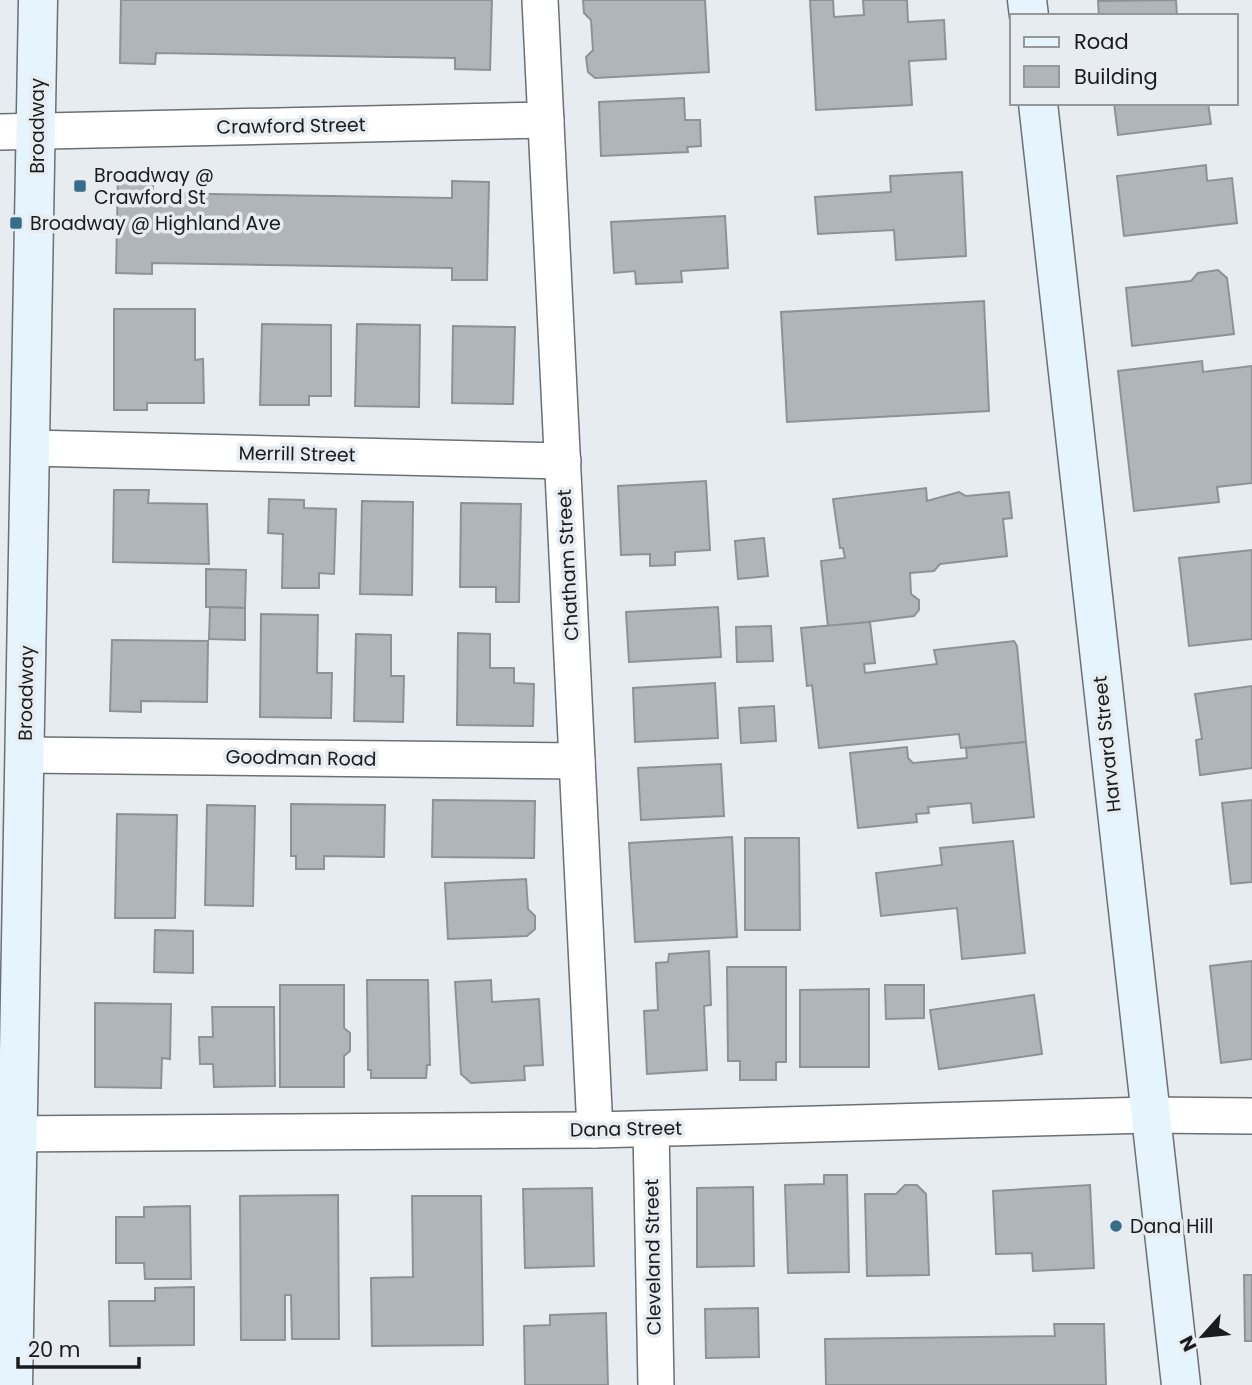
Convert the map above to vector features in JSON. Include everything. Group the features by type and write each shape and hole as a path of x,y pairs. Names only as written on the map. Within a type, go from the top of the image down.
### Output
{"main road":[{"name":"Broadway","path":"13,1385 9,1134 16,775 30,448 18,132 38,0"},
{"name":"Harvard Street","path":"1038,105 1181,1385"}],"street":[{"name":"Chatham Street","path":"540,0 595,1130"},
{"name":"Crawford Street","path":"18,132 546,120"},
{"name":"Merrill Street","path":"30,448 563,461"},
{"name":"Goodman Road","path":"16,775 577,761"},
{"name":"Dana Street","path":"9,1134 595,1130 1149,1115 1252,1116"},
{"name":"Cleveland Street","path":"650,1129 656,1385"}],"building":[{"path":"121,0 492,0 490,70 455,69 455,58 156,53 155,64 120,63"},
{"path":"583,0 705,0 709,72 595,78 588,72 586,57 593,50 591,20 584,13"},
{"path":"810,0 833,0 834,17 864,15 863,0 907,0 908,22 944,20 946,59 909,61 912,105 816,110"},
{"path":"1176,0 1177,14 1099,14 1098,1"},
{"path":"684,98 685,120 700,120 701,146 687,147 688,152 601,156 599,102"},
{"path":"1114,105 1208,105 1211,124 1118,135"},
{"path":"1206,165 1207,181 1232,178 1237,223 1124,236 1117,176"},
{"path":"962,172 966,256 896,260 894,230 818,234 815,197 891,192 890,176"},
{"path":"118,176 153,176 153,193 452,198 452,181 489,182 487,280 452,280 452,268 152,263 152,274 116,273"},
{"path":"725,216 728,268 681,271 682,282 636,284 635,271 614,273 611,222"},
{"path":"1218,270 1227,278 1234,334 1132,346 1126,288 1191,281 1198,273"},
{"path":"984,301 989,411 787,422 781,312"},
{"path":"114,309 195,309 195,360 203,359 204,403 147,403 147,410 114,410"},
{"path":"262,324 331,325 331,396 309,396 309,405 260,405"},
{"path":"357,324 420,325 419,407 355,406"},
{"path":"453,326 515,327 513,404 452,403"},
{"path":"1202,361 1203,372 1252,366 1252,483 1217,487 1219,502 1134,511 1118,371"},
{"path":"706,481 710,550 675,552 675,565 650,566 650,554 621,555 618,486"},
{"path":"926,488 927,501 959,492 966,496 1009,492 1012,518 1003,519 1007,556 940,564 934,571 910,573 911,594 919,600 919,610 914,616 828,627 821,561 845,558 843,548 840,548 833,499"},
{"path":"114,490 149,490 148,503 207,504 209,564 113,562"},
{"path":"269,499 304,500 304,508 336,509 334,574 319,573 319,588 282,588 283,534 268,533"},
{"path":"362,501 413,502 412,595 360,594"},
{"path":"461,503 521,504 519,602 496,602 496,587 460,587"},
{"path":"764,538 768,576 738,579 735,541"},
{"path":"1252,550 1252,639 1189,646 1179,558"},
{"path":"206,569 246,570 245,608 206,607"},
{"path":"210,607 245,608 245,640 209,639"},
{"path":"718,607 721,657 629,662 626,612"},
{"path":"261,614 318,615 317,673 332,673 331,718 260,717"},
{"path":"870,622 875,663 864,664 865,673 937,664 934,650 1014,641 1017,646 1026,742 961,748 959,734 819,748 812,685 807,686 801,628"},
{"path":"771,626 773,661 737,662 736,627"},
{"path":"458,633 490,634 490,668 514,668 514,683 534,684 533,726 457,725"},
{"path":"356,634 391,635 391,676 404,676 403,722 354,721"},
{"path":"112,640 208,641 207,702 141,701 141,712 110,711"},
{"path":"715,683 718,738 635,742 633,688"},
{"path":"1252,686 1252,768 1200,775 1196,740 1202,739 1195,694"},
{"path":"774,706 776,741 741,743 739,708"},
{"path":"1026,742 1034,817 973,823 971,803 928,807 929,813 916,814 917,822 858,828 850,753 907,747 908,758 913,763 967,758 966,748"},
{"path":"721,764 724,816 641,820 638,768"},
{"path":"433,800 535,801 534,858 432,857"},
{"path":"1252,800 1252,882 1231,884 1222,803"},
{"path":"291,804 385,805 384,857 324,856 324,869 296,869 296,856 291,856"},
{"path":"207,805 255,806 253,906 205,905"},
{"path":"117,814 177,815 175,918 115,918"},
{"path":"732,837 737,937 635,942 629,843"},
{"path":"745,838 799,838 800,930 745,930"},
{"path":"1013,841 1025,953 962,959 957,908 881,916 876,873 942,865 940,848"},
{"path":"526,879 528,909 535,916 535,929 527,936 448,939 445,883"},
{"path":"155,930 193,931 193,973 154,972"},
{"path":"709,951 711,1005 704,1006 707,1070 647,1074 644,1011 658,1010 656,963 668,962 669,954"},
{"path":"1252,961 1252,1059 1221,1063 1210,966"},
{"path":"727,967 786,967 786,1062 776,1062 776,1080 740,1080 740,1061 728,1061"},
{"path":"367,980 428,980 430,1065 427,1065 426,1078 371,1078 371,1070 368,1070"},
{"path":"491,980 492,1002 539,999 543,1065 524,1066 525,1080 471,1083 461,1074 455,982"},
{"path":"280,985 344,985 344,1028 350,1033 350,1051 344,1056 344,1087 280,1087"},
{"path":"885,985 924,985 924,1018 886,1019"},
{"path":"869,989 869,1067 800,1067 800,990"},
{"path":"1034,995 1042,1054 939,1069 930,1010"},
{"path":"95,1003 171,1004 170,1059 162,1058 161,1088 95,1087"},
{"path":"212,1007 274,1007 275,1086 214,1087 213,1064 200,1064 199,1037 213,1037"},
{"path":"824,1175 847,1175 849,1272 788,1273 785,1185 824,1184"},
{"path":"905,1185 917,1185 926,1194 929,1275 867,1276 865,1194 896,1194"},
{"path":"1090,1185 1094,1268 1033,1271 1032,1253 996,1254 993,1191"},
{"path":"753,1187 754,1266 697,1267 697,1188"},
{"path":"592,1188 594,1266 525,1268 523,1189"},
{"path":"338,1195 339,1339 292,1339 291,1295 285,1295 285,1340 241,1340 240,1196"},
{"path":"412,1196 481,1196 483,1345 372,1346 371,1278 413,1277"},
{"path":"190,1206 191,1279 145,1279 144,1263 116,1263 116,1217 144,1217 144,1207"},
{"path":"1244,1275 1252,1275 1252,1341 1245,1341"},
{"path":"194,1287 194,1345 110,1346 109,1301 155,1301 155,1288"},
{"path":"758,1308 759,1357 706,1358 705,1309"},
{"path":"606,1313 608,1385 525,1385 524,1326 550,1325 550,1315"},
{"path":"1054,1324 1104,1324 1106,1385 826,1385 825,1339 1055,1336"}],"place":[{"name":"Broadway @ Crawford St","path":"80,186"},
{"name":"Broadway @ Highland Ave","path":"16,223"},
{"name":"Dana Hill","path":"1116,1226"}]}
